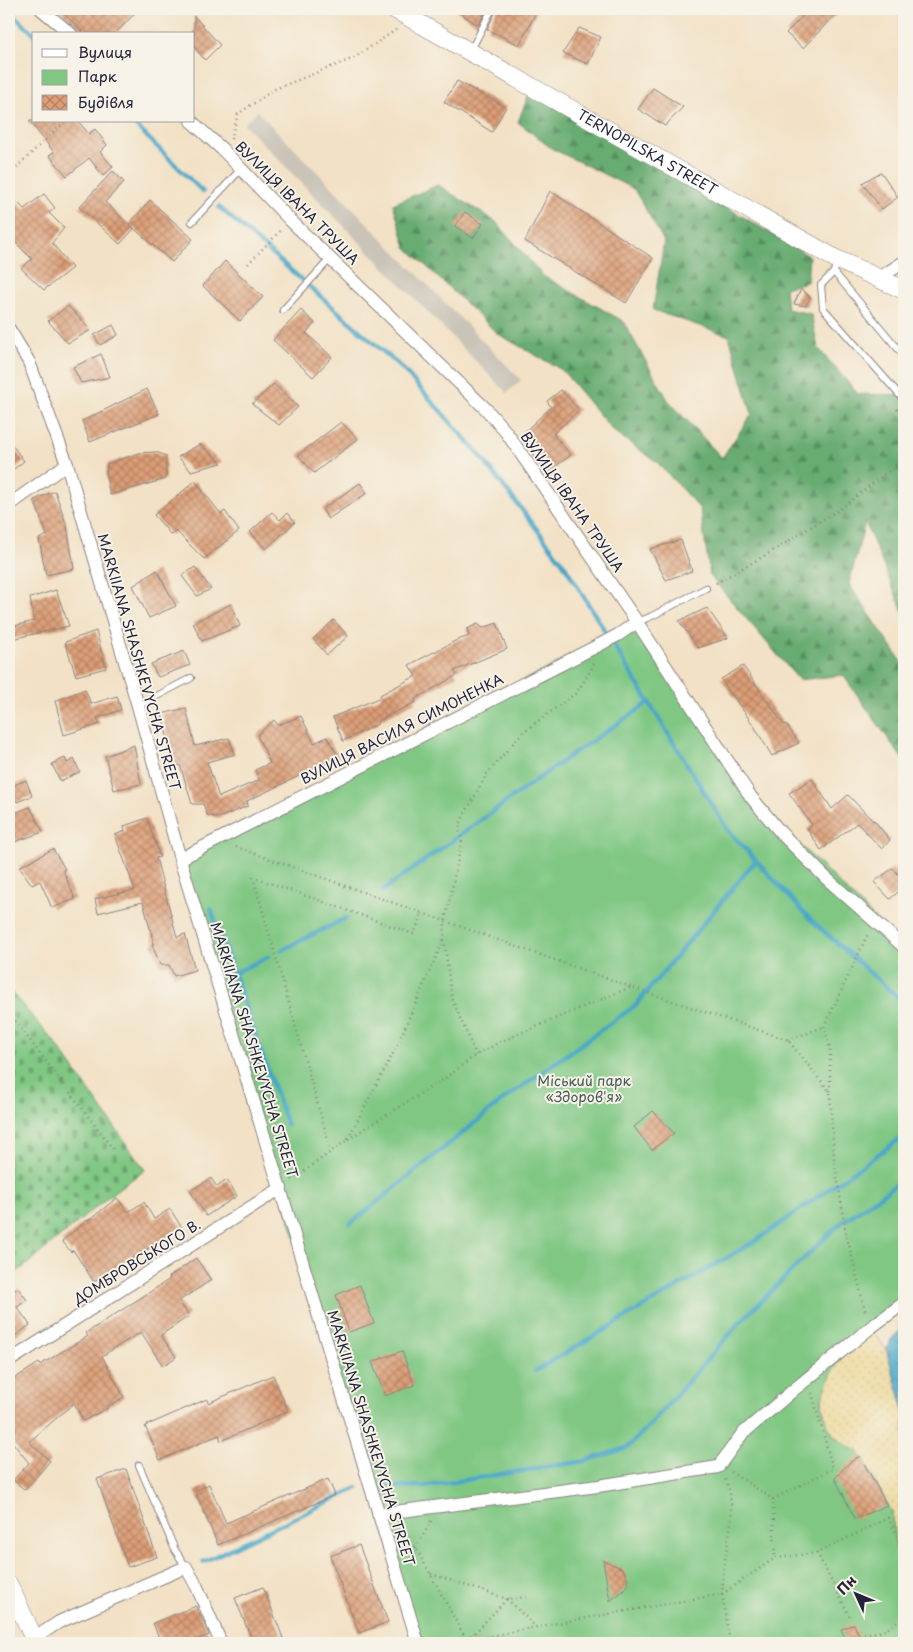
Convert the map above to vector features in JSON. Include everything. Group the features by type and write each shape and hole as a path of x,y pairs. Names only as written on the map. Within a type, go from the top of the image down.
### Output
{"street":[{"path":"41,9 69,32"},
{"name":"TERNOPILSKA STREET","path":"394,9 471,51 835,265 879,278 904,290"},
{"name":"ВУЛИЦЯ ІВАНА ТРУША","path":"192,122 223,150 330,259 486,409 506,432 637,622 751,797 781,833 904,948"},
{"path":"879,278 904,262"},
{"name":"MARKIIANA SHASHKEVYCHA STREET","path":"9,329 29,362 67,464 138,706 180,859 418,1643"},
{"path":"9,505 67,464"},
{"name":"ВУЛИЦЯ ВАСИЛЯ СИМОНЕНКА","path":"180,859 603,643 637,622"},
{"name":"ДОМБРОВСЬКОГО В.","path":"9,1361 281,1188"},
{"path":"378,1514 722,1468 742,1434 808,1378 904,1303"},
{"path":"9,1585 32,1642 59,1622 186,1567 197,1586 221,1643"}],"lane":[{"path":"471,51 492,9"},
{"path":"192,222 240,169"},
{"path":"283,310 330,259"},
{"path":"904,356 835,265 821,285 823,308 904,400"},
{"path":"637,622 706,588"},
{"path":"138,706 191,678"},
{"path":"139,1465 176,1550 186,1567"}],"path":[{"path":"230,141 238,114 275,89 354,58 399,28"},
{"path":"9,174 65,122"},
{"path":"248,264 271,240"},
{"path":"897,409 904,420"},
{"path":"706,588 766,555 843,506 895,466 904,443"},
{"path":"476,1055 452,999 444,939 445,921 462,841 459,830 462,819 487,774 522,733 576,693 588,675 603,643"},
{"path":"217,840 631,987 788,1040 830,1092"},
{"path":"332,1151 253,877 414,934 422,913"},
{"path":"870,1328 845,1229 839,1190 830,1092 830,1048 824,1027 874,922"},
{"path":"347,1140 395,1050 444,939"},
{"path":"281,1188 347,1140 444,1079 476,1055 502,1041 631,987"},
{"path":"9,1014 114,1150"},
{"path":"788,1040 824,1027"},
{"path":"773,1499 833,1469 808,1378"},
{"path":"722,1468 773,1499"},
{"path":"722,1468 728,1485 731,1530 724,1561 722,1594 730,1643"},
{"path":"773,1499 775,1558"},
{"path":"416,1548 438,1507"},
{"path":"467,1642 536,1627 722,1594 775,1558 817,1552 888,1518 904,1549"},
{"path":"398,1531 416,1548 467,1642"},
{"path":"817,1552 850,1617"},
{"path":"431,1574 507,1599 527,1597"},
{"path":"507,1599 536,1627"},
{"path":"467,1642 507,1599"},
{"path":"864,1634 877,1633 891,1628 904,1614"}],"shaded area":[{"path":"257,111 521,380 507,393 244,124"}],"green space":[{"path":"530,91 809,256 807,282 785,288 787,309 811,314 818,348 858,394 904,395 904,518 902,521 904,614 865,522 849,584 904,665 904,761 843,675 799,680 710,576 700,509 657,462 613,431 562,370 498,334 406,247 393,204 438,185 496,222 543,276 623,321 668,400 722,458 752,414 729,336 653,310 664,241 634,189 551,148 518,122"},
{"name":"Міський парк «Здоров'я»","path":"637,622 751,797 904,947 904,1303 870,1328 850,1347 834,1370 822,1401 829,1429 841,1442 858,1451 892,1513 895,1543 904,1573 904,1643 418,1643 180,859"},
{"path":"9,990 54,1041 145,1170 119,1188 9,1279"}],"sand":[{"path":"870,1328 886,1349 904,1410 904,1573 895,1543 892,1513 858,1451 841,1442 829,1429 822,1405 823,1391 832,1370 854,1342"}],"water":[{"path":"904,1327 904,1410 886,1349 892,1338"}],"building":[{"path":"59,9 139,9 117,32 83,32"},
{"path":"454,9 487,9 478,25"},
{"path":"497,9 538,9 519,45 487,29"},
{"path":"810,9 841,9 803,48 786,33"},
{"path":"194,16 220,45 205,60 195,48"},
{"path":"579,28 601,37 588,64 563,53"},
{"path":"457,81 506,107 492,132 444,102"},
{"path":"653,88 683,107 665,126 638,109"},
{"path":"29,121 79,122 89,134 95,129 107,145 100,152 113,167 103,176 89,158 67,176 49,155 54,152"},
{"path":"113,171 124,182 105,202 134,229 120,244 79,207"},
{"path":"881,172 898,197 882,209 862,183"},
{"path":"550,191 653,258 626,303 525,241"},
{"path":"9,194 24,209 44,194 55,208 49,213 64,228 52,243 72,268 44,290 21,268 32,259 9,236"},
{"path":"150,200 193,239 172,262 129,224"},
{"path":"465,212 483,224 473,238 455,226"},
{"path":"225,261 263,297 240,321 203,286"},
{"path":"801,289 810,297 806,306 794,304"},
{"path":"68,306 91,330 68,343 48,321"},
{"path":"301,310 315,323 306,333 332,357 313,377 273,340"},
{"path":"113,325 118,335 100,345 94,335"},
{"path":"101,354 110,377 81,383 73,367"},
{"path":"274,384 298,407 279,425 252,404"},
{"path":"147,389 159,414 90,442 82,421"},
{"path":"561,390 579,410 553,434 571,455 547,473 520,436 551,407 547,401"},
{"path":"341,422 358,439 314,473 298,455"},
{"path":"9,441 24,461 9,473"},
{"path":"200,444 222,463 191,471 178,457"},
{"path":"156,452 166,456 166,479 110,495 106,476 107,464 139,453"},
{"path":"195,481 221,514 225,511 239,531 204,559 176,531 171,535 154,515"},
{"path":"360,483 367,493 328,519 322,509"},
{"path":"55,491 67,526 74,569 46,575 39,539 47,535 34,500"},
{"path":"272,512 280,520 287,513 295,522 266,549 250,532"},
{"path":"681,540 692,571 666,580 650,549"},
{"path":"195,567 211,589 197,596 182,576"},
{"path":"157,570 176,606 149,618 133,586"},
{"path":"56,590 69,626 12,639 10,627 34,621 30,598"},
{"path":"231,604 240,626 202,641 193,623"},
{"path":"707,608 728,638 698,648 679,621"},
{"path":"334,620 348,636 327,655 313,639"},
{"path":"497,623 507,649 454,671 457,675 415,699 416,702 377,721 378,724 343,741 333,717 381,697 380,695 416,676 409,665 455,641 469,636 467,629 478,624 483,628"},
{"path":"96,631 106,668 76,676 65,642"},
{"path":"184,651 190,665 158,677 151,664"},
{"path":"743,666 784,725 786,724 799,743 772,756 754,726 721,679"},
{"path":"85,689 91,704 117,696 121,710 97,718 100,724 64,735 55,701"},
{"path":"186,708 195,746 229,738 235,754 207,762 219,797 259,780 255,770 270,763 257,735 274,720 278,725 301,716 314,743 327,737 339,757 247,801 248,806 218,818 207,815 203,804 192,804 180,765 174,767 162,714"},
{"path":"134,745 141,784 114,790 105,756"},
{"path":"65,758 67,763 74,759 80,772 60,781 52,764"},
{"path":"812,779 832,809 848,795 874,820 890,840 882,849 857,823 821,850 807,829 812,825 789,793"},
{"path":"26,780 32,796 17,802 10,787"},
{"path":"30,807 43,832 9,844 9,815"},
{"path":"147,818 160,857 156,858 177,937 185,934 195,970 174,976 169,965 160,965 152,944 154,944 143,902 98,913 95,899 135,890 115,835 125,831 124,826"},
{"path":"53,849 65,869 63,870 75,899 52,908 40,881 32,885 19,867"},
{"path":"893,868 904,882 904,887 890,899 874,882"},
{"path":"653,1111 674,1133 652,1150 634,1127"},
{"path":"211,1178 217,1187 227,1180 237,1196 206,1216 190,1191"},
{"path":"117,1198 128,1212 144,1202 154,1219 170,1209 182,1228 94,1282 73,1250 71,1252 62,1241"},
{"path":"196,1258 211,1280 179,1301 189,1316 161,1335 176,1357 163,1366 141,1332 102,1356 124,1397 83,1421 74,1403 29,1442 50,1461 25,1490 13,1480 29,1463 9,1438 9,1382 88,1336 86,1333 170,1279 169,1277"},
{"path":"360,1285 374,1323 349,1332 336,1295"},
{"path":"18,1288 27,1300 17,1307 30,1325 9,1340 9,1294"},
{"path":"402,1351 414,1385 385,1396 372,1362"},
{"path":"273,1375 288,1411 221,1441 219,1435 160,1460 145,1426 207,1399 208,1403"},
{"path":"860,1456 887,1505 855,1519 835,1478 849,1463"},
{"path":"126,1469 157,1557 128,1567 97,1479"},
{"path":"328,1479 335,1495 218,1545 195,1491 209,1484 226,1523"},
{"path":"359,1545 388,1622 359,1633 330,1556"},
{"path":"603,1560 623,1569 628,1579 624,1590 610,1601"},
{"path":"263,1587 285,1643 253,1643 235,1598"},
{"path":"196,1606 209,1635 188,1643 161,1643 153,1623"},
{"path":"854,1624 862,1643 847,1643 841,1629"}],"waterway":[{"path":"9,11 32,32"},
{"path":"132,122 203,192"},
{"path":"219,207 402,368 478,453 563,563 727,829 809,918 904,1003"},
{"path":"382,891 574,753 650,702"},
{"path":"350,1224 503,1100 636,1005 756,860"},
{"path":"211,909 287,1125"},
{"path":"282,950 346,918"},
{"path":"234,973 268,957"},
{"path":"535,1371 757,1240 904,1136"},
{"path":"384,1487 427,1486 585,1461 627,1448 650,1425 741,1321 837,1226 904,1179"},
{"path":"203,1562 357,1488"}]}
